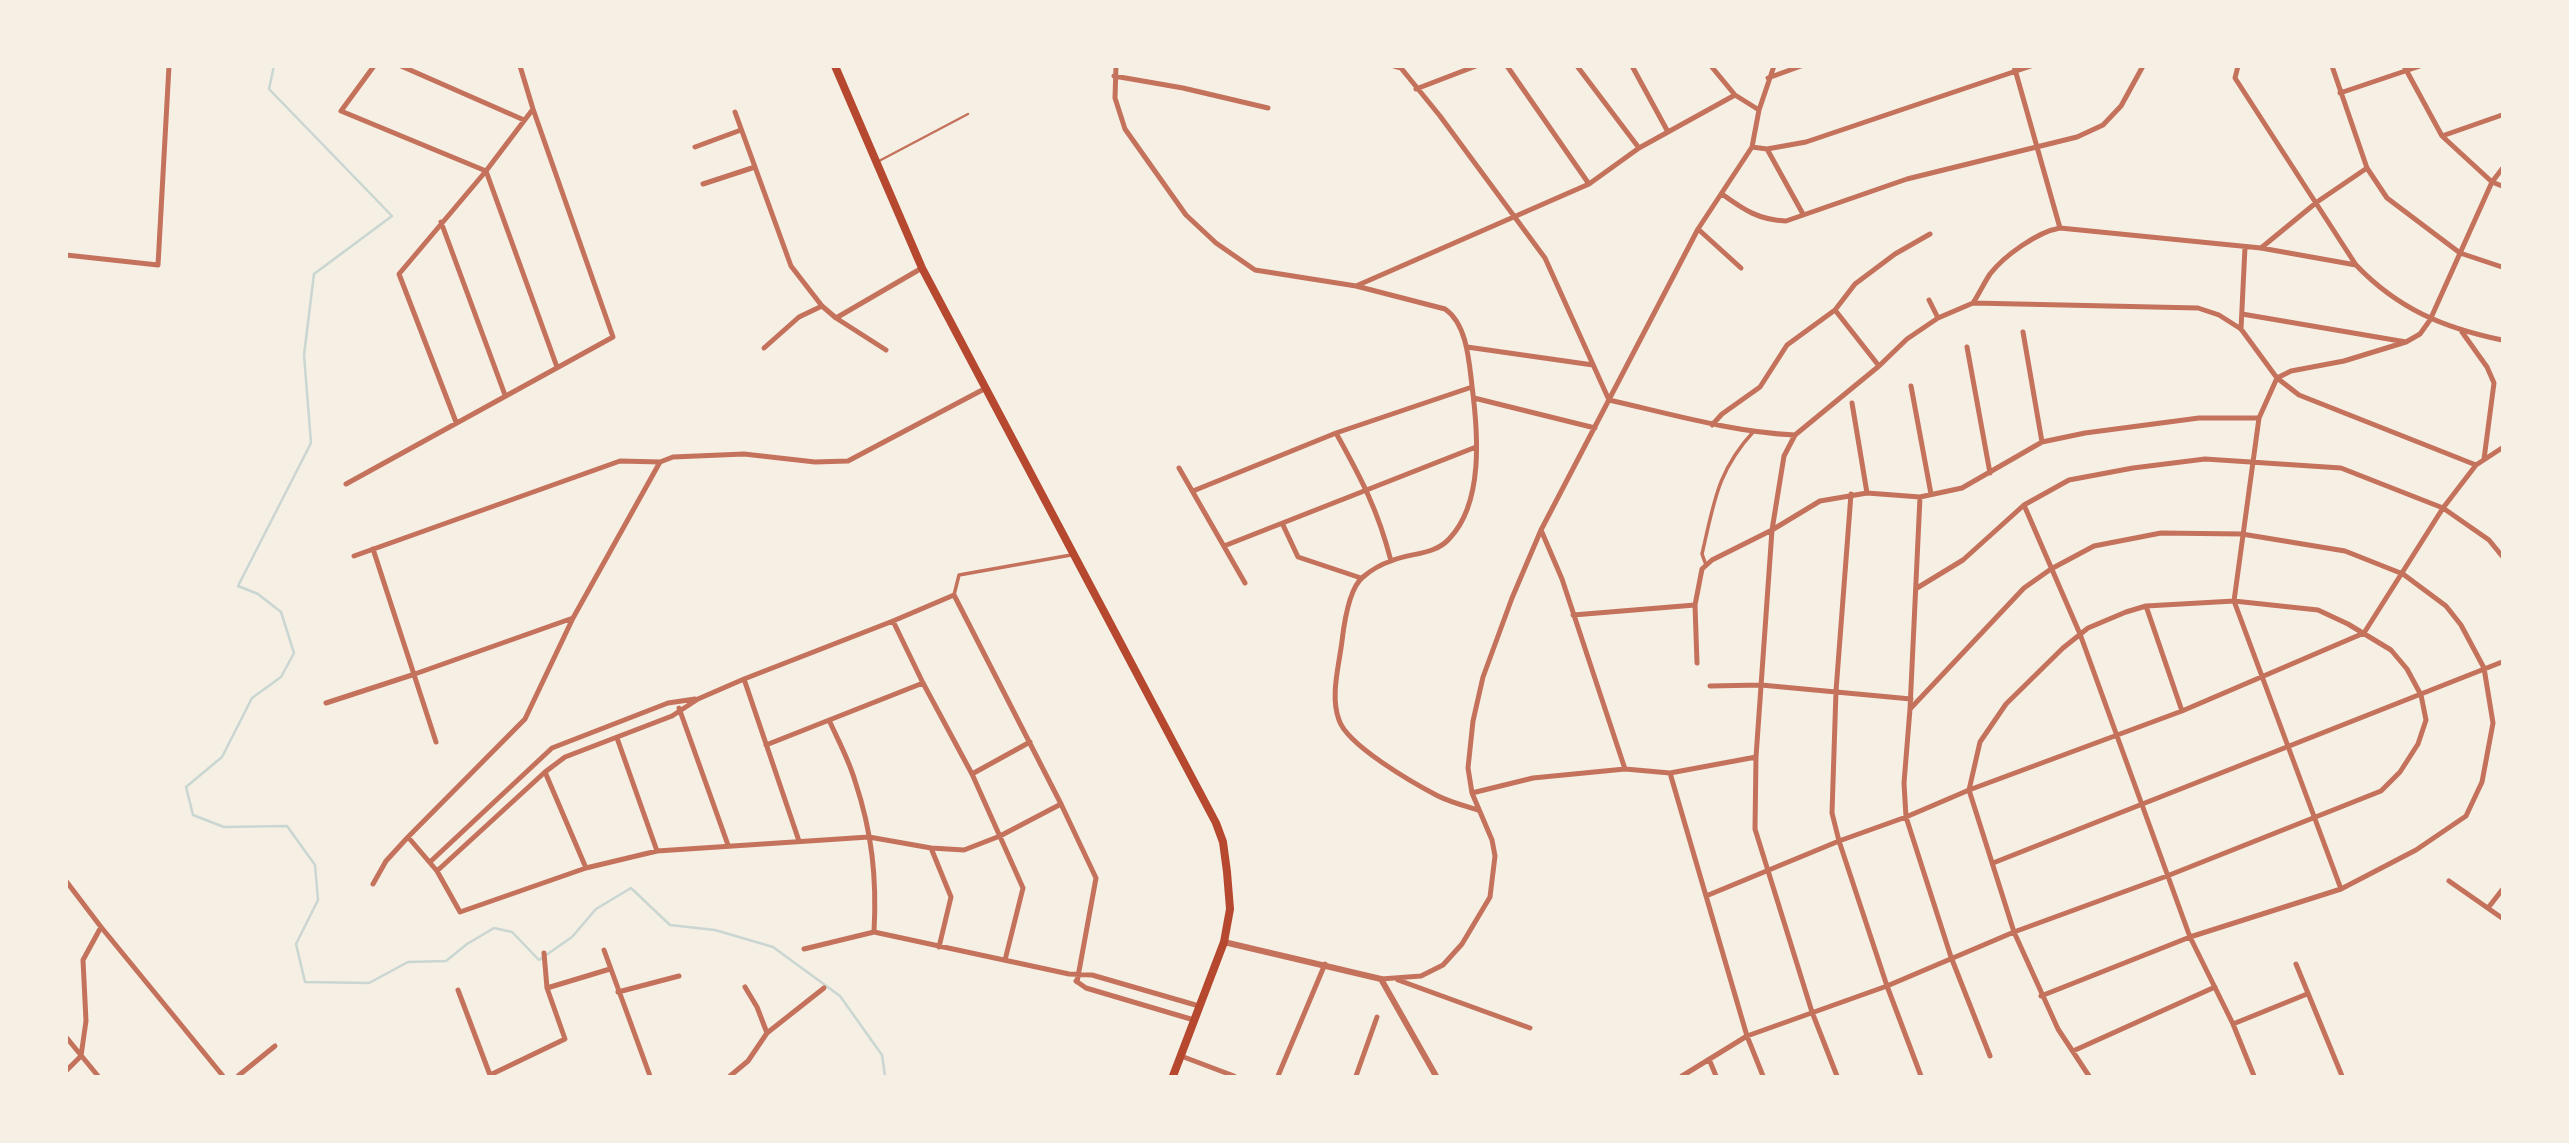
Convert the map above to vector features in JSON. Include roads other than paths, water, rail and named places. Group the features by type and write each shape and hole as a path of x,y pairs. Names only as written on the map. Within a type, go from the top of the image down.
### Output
{"main road":[{"path":"835,66 922,268 1216,823 1223,842 1230,909 1224,942 1173,1076"}],"street":[{"path":"66,255 158,265 169,66"},
{"path":"374,66 341,111 486,171 557,367"},
{"path":"401,66 524,120"},
{"path":"346,484 613,337 520,66"},
{"path":"1116,66 1115,98 1125,129 1186,215 1216,243 1255,270 1356,286 1445,309 1452,314 1466,347 1474,398 1475,482 1464,516 1449,540 1428,551 1391,561 1361,578 1351,598 1344,622 1335,702 1339,721 1348,737 1363,750 1438,796 1478,810"},
{"path":"1394,66 1401,67 1440,116 1545,258 1609,400"},
{"path":"1416,89 1476,66"},
{"path":"1507,66 1589,184"},
{"path":"1577,66 1639,148"},
{"path":"1632,66 1668,132"},
{"path":"1711,66 1735,95 1759,110"},
{"path":"1224,942 1381,979 1422,975 1443,965 1462,944 1490,897 1495,856 1492,840 1472,793 1468,768 1473,721 1483,677 1541,530 1698,229 1752,147 1759,110 1774,66"},
{"path":"1768,78 1801,66"},
{"path":"1752,147 1767,149 1807,142 2015,69 2031,66"},
{"path":"1722,194 1740,208 1767,220 1786,221 1907,179 2035,145 2077,137 2103,125 2121,107 2143,66"},
{"path":"2238,66 2235,78 2356,265 2376,286 2430,320 2462,332 2502,340"},
{"path":"2332,66 2367,168 2387,198 2460,253 2502,267"},
{"path":"2340,93 2404,69 2420,66"},
{"path":"2015,69 2060,228"},
{"path":"2404,69 2442,136 2492,182 2502,186"},
{"path":"1114,76 1183,88 1268,108"},
{"path":"1356,286 1589,184 1639,148 1735,95"},
{"path":"456,422 398,274 486,171 533,109"},
{"path":"736,112 791,266 822,306 886,350"},
{"path":"2442,136 2502,115"},
{"path":"695,148 741,130"},
{"path":"1767,149 1803,214"},
{"path":"703,184 755,167"},
{"path":"2261,248 2317,202 2367,168"},
{"path":"2341,889 2234,601 2259,418 2277,378 2291,371 2344,361 2406,342 2420,334 2430,320 2492,182 2502,169"},
{"path":"440,222 505,395"},
{"path":"1973,303 1991,273 2033,238 2048,230 2060,228 2261,248 2356,265"},
{"path":"1698,229 1741,268"},
{"path":"1712,425 1721,414 1760,387 1787,345 1835,310 1854,284 1895,254 1930,234"},
{"path":"2241,328 2245,247"},
{"path":"836,318 922,268"},
{"path":"1929,300 1938,317"},
{"path":"1837,1076 1812,1012 1755,829 1756,757 1772,530 1784,456 1795,435 1879,366 1907,339 1938,317 1973,303 2198,308 2241,328 2277,378 2299,395 2476,465"},
{"path":"764,348 799,317 822,306"},
{"path":"1835,310 1879,366"},
{"path":"2242,314 2406,342"},
{"path":"2023,332 2042,442"},
{"path":"2462,332 2487,367 2494,383 2484,458"},
{"path":"1466,347 1592,365"},
{"path":"1967,347 1990,473"},
{"path":"1911,386 1931,494"},
{"path":"354,556 620,461 660,462 673,457 744,454 815,463 848,461 986,387"},
{"path":"1193,491 1336,433 1472,387"},
{"path":"1474,398 1595,428"},
{"path":"1609,400 1712,425 1795,435"},
{"path":"1852,403 1867,493"},
{"path":"1697,663 1695,606 1702,569 1713,560 1772,530 1820,501 1867,493 1920,497 1962,488 2042,442 2119,427 2199,418 2259,418"},
{"path":"1706,565 1702,554 1724,471 1736,451 1754,431"},
{"path":"1336,433 1368,490 1391,561"},
{"path":"1224,547 1476,447"},
{"path":"1706,896 1969,790 2182,711 2364,633 2443,508 2476,465 2484,458 2501,451"},
{"path":"1917,588 1963,560 2024,505 2069,480 2205,459 2342,468 2443,508 2489,540 2502,556"},
{"path":"373,884 386,861 408,837 525,719 573,618 660,462"},
{"path":"1179,468 1245,583"},
{"path":"1851,494 1836,691 1832,813 1887,986 1920,1076"},
{"path":"1920,497 1911,699 1904,783 1906,817 1951,957 1990,1056"},
{"path":"2024,505 2080,634 2190,937 2233,1024 2254,1076"},
{"path":"1283,525 1298,557 1361,578"},
{"path":"1541,530 1562,579 1625,769"},
{"path":"1910,709 2024,589 2051,569 2094,546 2161,533 2242,534 2345,551 2403,574 2446,606 2461,625 2484,668 2493,723 2482,782 2466,817 2416,850 2341,889 2190,937 2041,996"},
{"path":"373,549 436,742"},
{"path":"1073,554 959,575 954,595 1096,878 1078,978"},
{"path":"438,871 545,772 565,758 680,711 698,699 744,679 954,595"},
{"path":"1682,1076 1746,1036 1887,986 2014,932 2167,876 2381,791 2400,772 2418,744 2427,720 2421,695 2407,668 2391,650 2318,610 2234,601 2146,606 2126,612 2080,634 2006,704 1980,743 1969,790 2014,932 2058,1029 2089,1076"},
{"path":"1573,615 1695,606"},
{"path":"2146,606 2182,711"},
{"path":"326,703 573,618"},
{"path":"893,621 972,774 1023,888 1005,960"},
{"path":"1993,863 2502,662"},
{"path":"744,679 799,841"},
{"path":"766,744 923,683"},
{"path":"1710,686 1761,685 1911,699"},
{"path":"430,862 552,748 676,702 698,699"},
{"path":"676,702 728,845"},
{"path":"829,720 855,779 869,837 876,886 874,932"},
{"path":"617,738 657,850"},
{"path":"972,774 1030,742"},
{"path":"1472,793 1533,778 1625,769 1670,773 1756,757"},
{"path":"545,772 586,869"},
{"path":"1670,773 1746,1036 1763,1076"},
{"path":"408,837 438,871 460,912 586,869 657,850 869,837 931,848 964,850 1000,836 1061,804"},
{"path":"931,848 951,897 939,947"},
{"path":"444,849 453,856"},
{"path":"66,881 223,1076"},
{"path":"2449,881 2502,918"},
{"path":"2488,908 2502,890"},
{"path":"66,1071 81,1056 86,1021 83,960 101,927"},
{"path":"804,949 874,932 1069,974 1078,978 1087,988 1194,1020"},
{"path":"604,950 650,1076"},
{"path":"458,990 491,1076 565,1039 547,988 544,953"},
{"path":"1278,1076 1325,964"},
{"path":"2296,964 2306,994 2342,1076"},
{"path":"547,988 610,969"},
{"path":"1078,978 1092,975 1200,1006"},
{"path":"618,992 679,976"},
{"path":"1381,979 1436,1076"},
{"path":"1394,979 1530,1028"},
{"path":"746,987 767,1033"},
{"path":"1130,1001 1135,987"},
{"path":"2073,1051 2215,987"},
{"path":"730,1076 748,1061 767,1033 824,988"},
{"path":"2233,1024 2306,994"},
{"path":"1356,1076 1377,1017"},
{"path":"66,1037 99,1076"},
{"path":"238,1076 275,1045"},
{"path":"1181,1056 1234,1076"},
{"path":"1709,1059 1716,1076"}],"lane":[{"path":"877,163 968,114"}],"waterway":[{"path":"274,66 269,89 392,216 314,274 304,355 311,443 238,586 258,594 281,612 294,653 281,677 252,698 222,757 186,787 193,815 224,827 287,826 315,865 318,900 296,944 305,982 369,983 408,962 446,961 467,944 494,928 512,932 539,960 572,937 596,909 631,888 670,925 715,930 773,947 840,996 882,1055 885,1076"}]}
